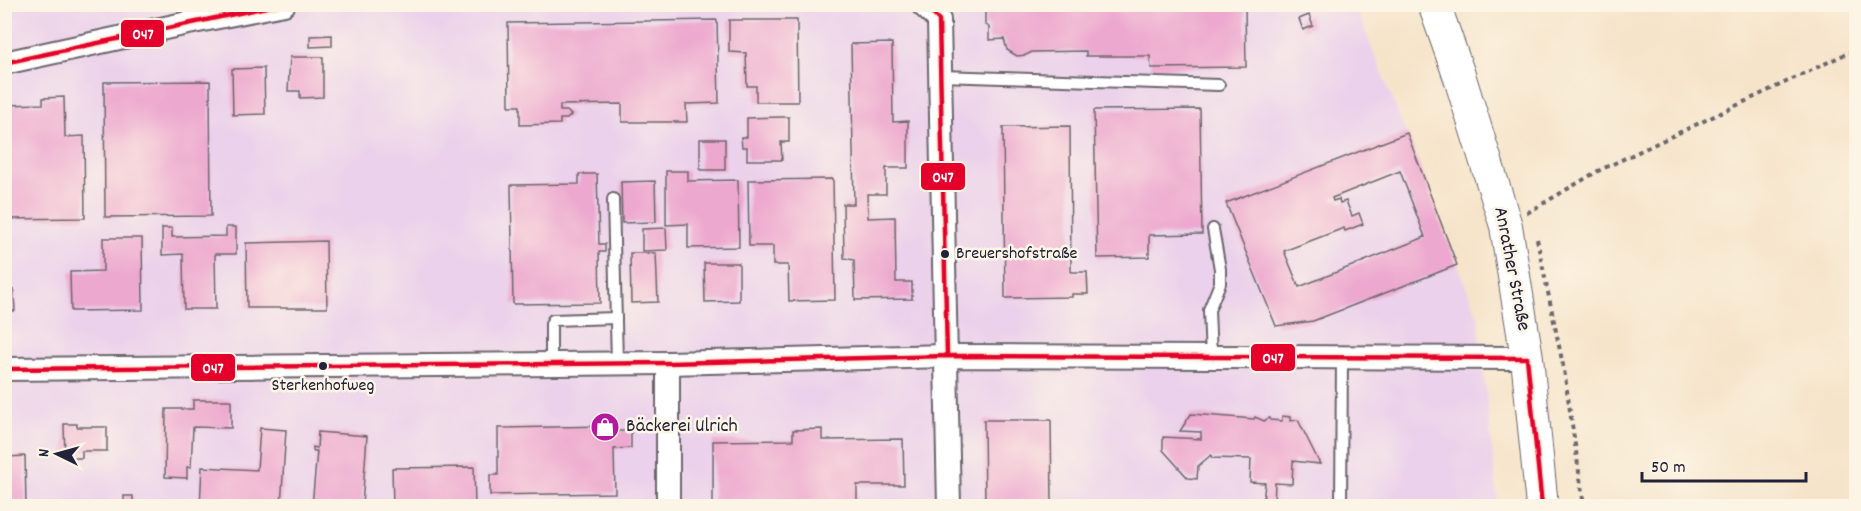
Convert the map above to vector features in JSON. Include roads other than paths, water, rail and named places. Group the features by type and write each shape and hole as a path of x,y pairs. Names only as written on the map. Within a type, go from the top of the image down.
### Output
{"main road":[{"name":"Anrather Straße","path":"1434,4 1459,75 1527,222 1527,358 1542,507"}],"street":[{"path":"4,63 284,4"},
{"path":"922,4 939,20 949,507"},
{"path":"4,369 668,363 947,356 1527,358"},
{"path":"668,363 668,507"}],"lane":[{"path":"941,76 1219,85"},
{"path":"613,199 617,363"},
{"path":"1211,357 1209,310 1220,283 1213,229"},
{"path":"551,364 550,324 553,320 616,318"},
{"path":"1341,507 1342,357"}],"place":[{"name":"Breuershofstraße","path":"945,254"},
{"name":"Sterkenhofweg","path":"323,366"},
{"name":"Bäckerei Ulrich","path":"605,427"}]}
